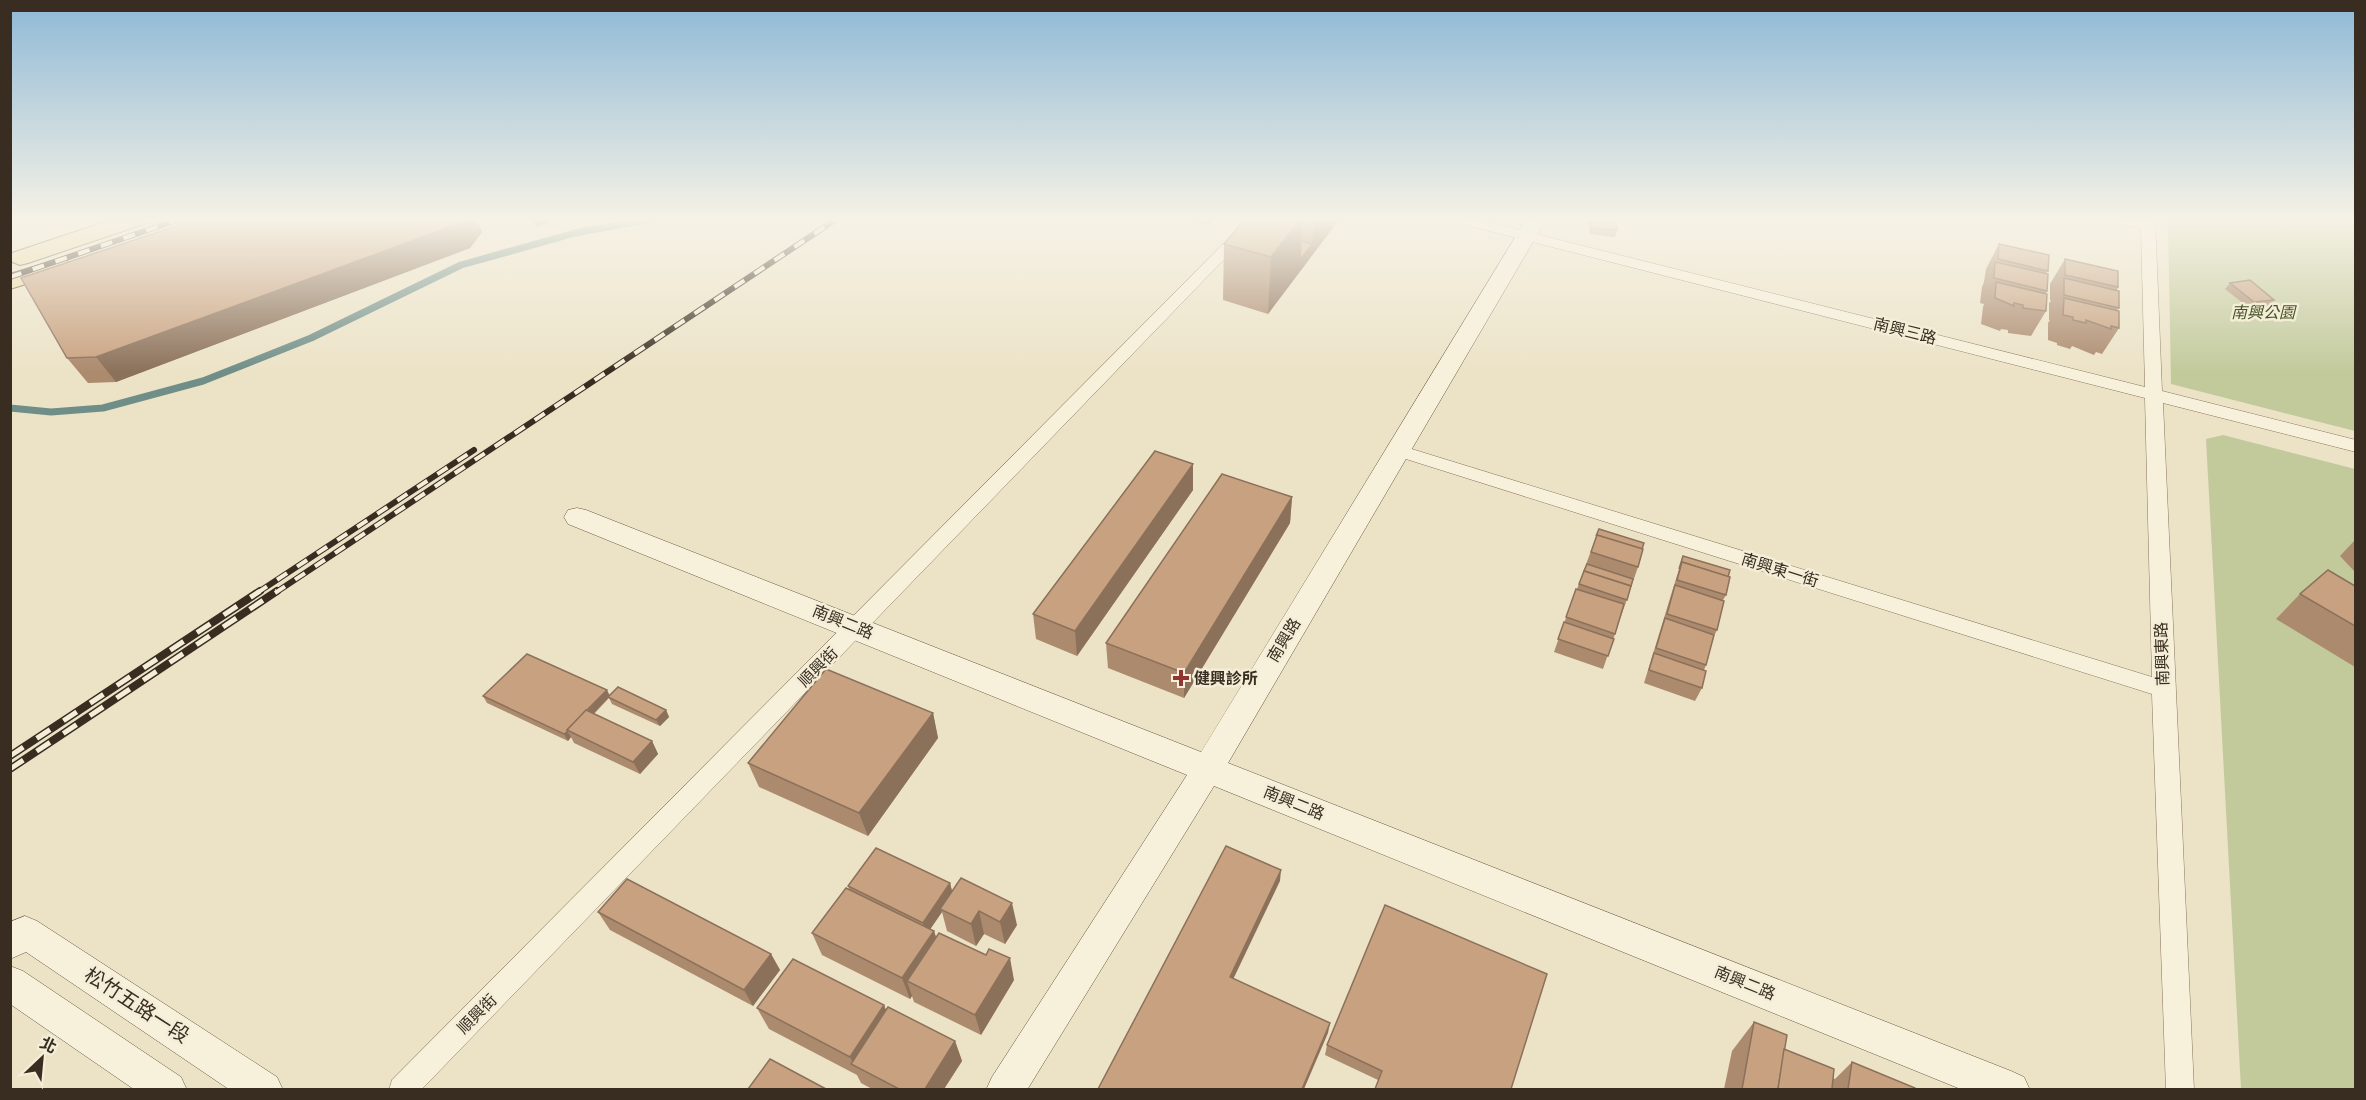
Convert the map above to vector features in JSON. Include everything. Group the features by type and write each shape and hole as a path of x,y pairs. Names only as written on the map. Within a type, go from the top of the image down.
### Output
{"main road":[{"path":"10,282 41,269"}],"street":[{"name":"順興街","path":"402,1089 1207,269"},
{"name":"南興路","path":"1005,1089 1208,768 1396,450 1506,269"},
{"name":"南興三路","path":"1690,269 2355,446"},
{"name":"南興東路","path":"2150,269 2163,689 2180,1089"},
{"name":"南興東一街","path":"1396,450 2163,689"},
{"name":"南興二路","path":"577,518 2011,1089"},
{"name":"松竹五路一段","path":"10,944 25,932 264,1089"},
{"path":"10,983 168,1089"}],"green space":[{"name":"南興公園","path":"2169,269 2355,269 2355,431 2171,384"},
{"path":"2223,435 2355,469 2355,1089 2241,1089 2206,439"}],"building":[{"path":"47,269 335,269 96,357 67,358 21,278"},
{"path":"1995,269 2027,269 2048,274 2047,291 1994,278"},
{"path":"2065,269 2118,271 2118,287 2065,275"},
{"path":"2064,278 2119,291 2119,308 2064,295"},
{"path":"2250,280 2274,300 2254,302 2230,283"},
{"path":"1996,282 2047,294 2046,311 2023,308 2023,305 2014,303 2014,306 1995,298"},
{"path":"2064,298 2119,311 2119,328 2111,326 2111,329 2086,320 2086,323 2073,320 2073,317 2063,315"},
{"path":"1155,451 1193,464 1075,631 1033,614"},
{"path":"1222,474 1292,497 1184,673 1106,643"},
{"path":"1599,529 1644,543 1642,549 1596,536"},
{"path":"1597,535 1643,549 1638,567 1591,552"},
{"path":"1683,556 1730,570 1728,577 1682,562 1679,569"},
{"path":"1682,562 1730,577 1726,595 1677,580"},
{"path":"1587,564 1633,579 1631,586 1584,571"},
{"path":"2328,570 2355,586 2355,626 2300,594"},
{"path":"1584,571 1631,586 1627,600 1579,584"},
{"path":"1675,585 1724,601 1717,630 1667,614"},
{"path":"1576,589 1624,604 1615,634 1566,617"},
{"path":"1665,618 1714,635 1706,665 1656,648"},
{"path":"1564,622 1614,639 1608,656 1558,639"},
{"path":"1654,653 1706,671 1702,688 1649,670"},
{"path":"527,654 607,690 564,734 483,696"},
{"path":"826,669 933,713 859,813 748,763"},
{"path":"618,687 666,710 656,720 608,697"},
{"path":"586,710 652,741 633,762 567,730"},
{"path":"1226,846 1281,870 1230,977 1330,1023 1302,1089 1098,1089"},
{"path":"876,848 950,883 923,923 848,886"},
{"path":"961,878 1012,903 1000,922 979,911 971,924 940,909"},
{"path":"627,879 771,954 744,990 598,912"},
{"path":"846,888 934,931 902,978 812,933"},
{"path":"1385,905 1547,974 1511,1089 1375,1089 1382,1071 1327,1045"},
{"path":"939,933 986,955 989,949 1010,958 975,1015 907,981"},
{"path":"793,959 884,1005 850,1057 757,1008"},
{"path":"888,1007 955,1041 925,1089 899,1089 851,1064"},
{"path":"1754,1022 1787,1035 1778,1089 1742,1089"},
{"path":"1784,1049 1834,1069 1832,1089 1778,1089"},
{"path":"770,1059 826,1089 748,1089"},
{"path":"1852,1062 1915,1088 1915,1089 1848,1089"}],"waterway":[{"path":"10,408 51,412 103,408 203,381 311,338 452,269"}],"railway":[{"path":"10,277 32,269"},
{"path":"275,593 761,269"},
{"path":"257,593 474,450"},
{"path":"10,756 260,591"},
{"path":"10,769 277,591"}],"place":[{"name":"健興診所","path":"1181,678"}]}
